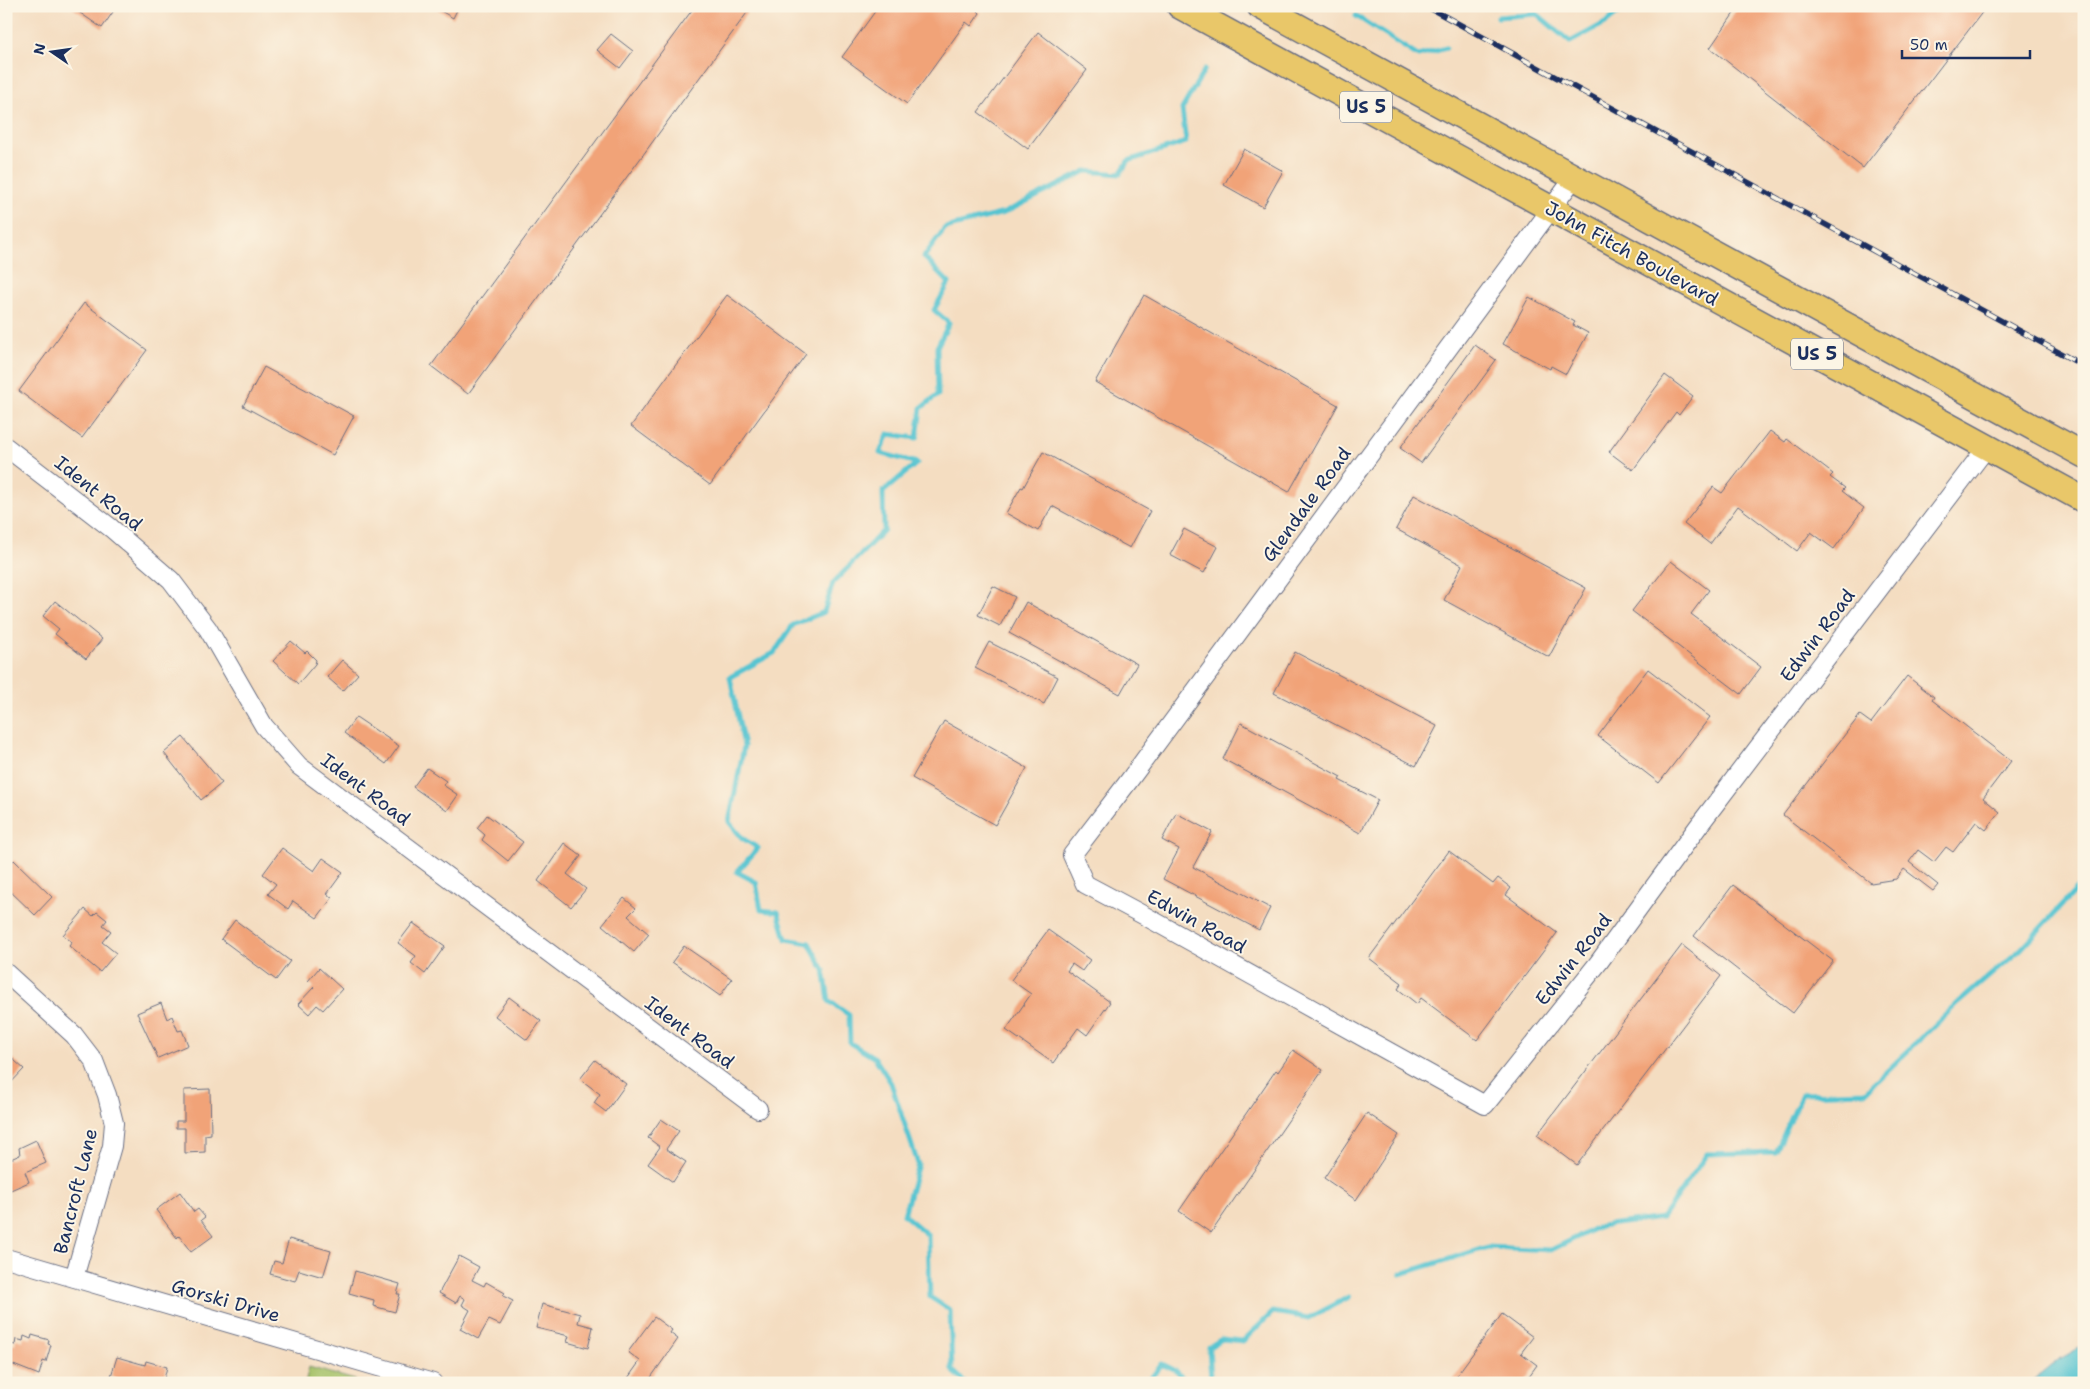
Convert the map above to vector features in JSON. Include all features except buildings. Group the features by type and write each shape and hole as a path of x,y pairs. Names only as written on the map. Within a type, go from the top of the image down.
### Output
{"highway":[{"name":"John Fitch Boulevard","path":"1180,6 2084,500"},
{"name":"John Fitch Boulevard","path":"1260,6 2084,455"}],"street":[{"name":"Glendale Road","path":"1072,855 1574,178"},
{"name":"Ident Road","path":"6,446 111,528 171,580 208,629 264,726 299,766 758,1109"},
{"name":"Edwin Road","path":"1072,855 1085,884 1485,1105 1599,962 1700,824 1987,447"},
{"name":"Bancroft Lane","path":"6,973 74,1035 94,1061 107,1095 114,1123 112,1146 74,1278"},
{"name":"Gorski Drive","path":"6,1258 434,1383"}],"green space":[{"path":"309,1367 355,1380 354,1383 305,1383"}],"water":[{"path":"2084,1345 2084,1383 2030,1383 2058,1360"}],"waterway":[{"path":"1498,17 1537,14 1570,42 1607,22 1627,6"},
{"path":"1356,16 1418,56 1446,48"},
{"path":"966,1383 952,1370 950,1310 930,1297 928,1235 904,1215 918,1164 891,1083 875,1058 850,1043 849,1015 829,1001 824,970 809,943 786,939 778,912 761,910 756,882 737,872 758,848 742,838 729,822 744,746 730,677 774,653 793,625 824,612 833,583 884,530 883,492 917,463 880,453 888,434 917,438 921,408 938,395 937,347 949,323 934,310 949,283 924,257 945,228 1004,213 1086,171 1120,174 1128,161 1186,142 1182,109 1205,69"},
{"path":"1401,1274 1488,1247 1551,1250 1600,1226 1662,1218 1707,1154 1776,1152 1802,1094 1865,1092 1958,1003 2021,949 2078,888 2084,888"},
{"path":"1205,1383 1211,1380 1209,1347 1222,1339 1243,1341 1273,1312 1309,1318 1349,1297"},
{"path":"1147,1383 1162,1364 1176,1371 1188,1383"}],"railway":[{"path":"1426,6 2084,366"}]}
